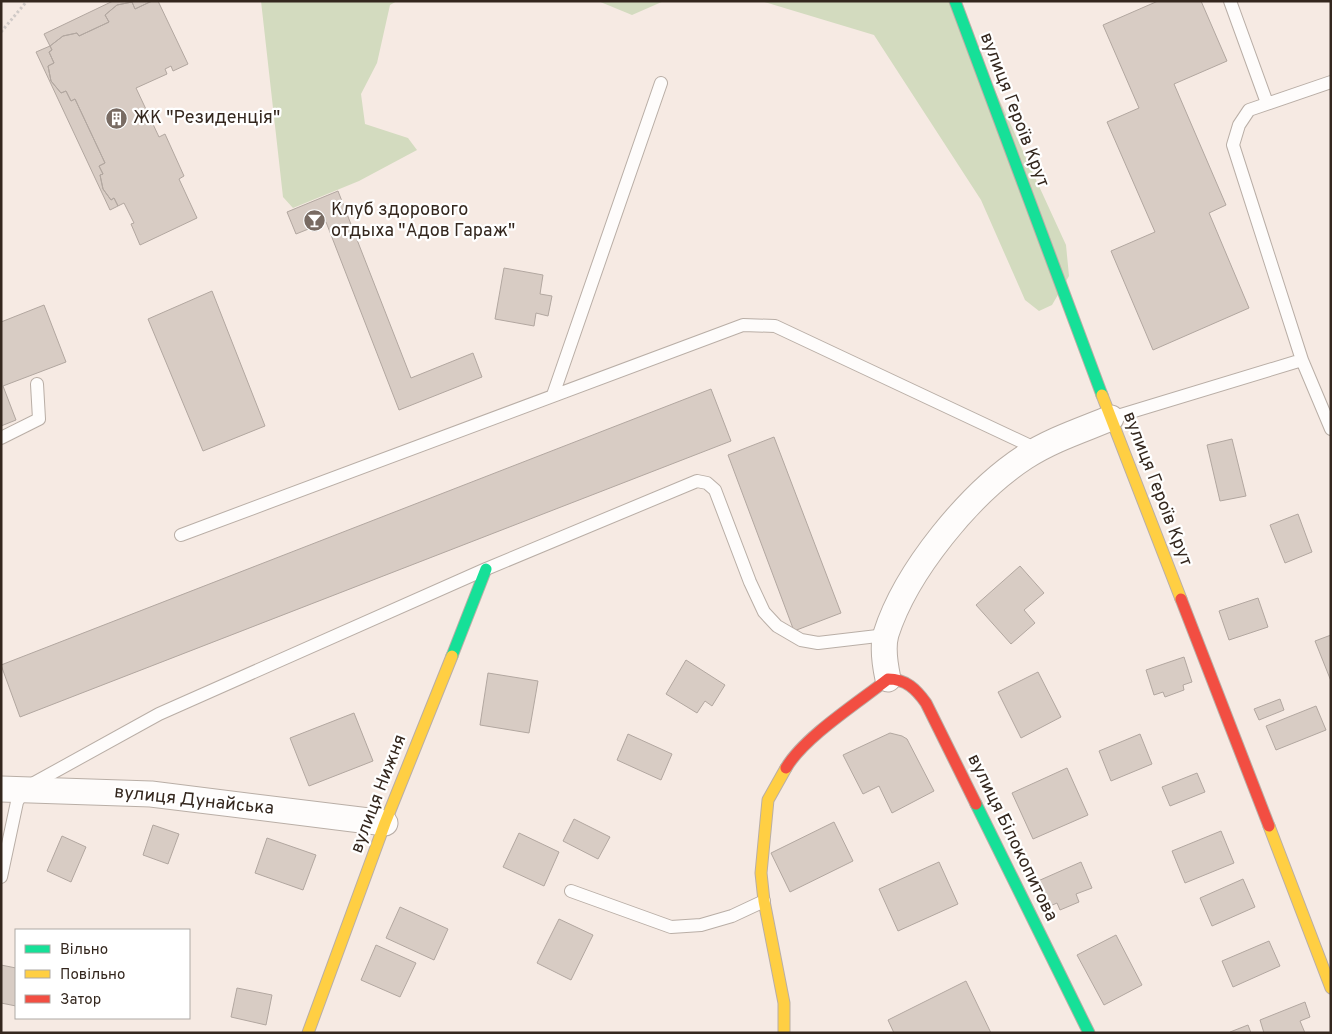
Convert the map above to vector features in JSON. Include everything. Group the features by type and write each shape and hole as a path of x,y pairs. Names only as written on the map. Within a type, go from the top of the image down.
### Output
{"street":[{"name":"вулиця Героїв Крут","path":"955,1 1111,418 1331,988"},
{"path":"784,1033 784,1002 764,901 761,873 768,800 790,761 821,731 888,679 884,659 886,636 903,596 950,526 975,497 1024,458 1062,437 1111,418"},
{"name":"вулиця Нижня","path":"308,1033 385,823 486,569"},
{"name":"вулиця Білокопитова","path":"888,679 898,678 908,683 918,691 926,703 1089,1033"},
{"name":"вулиця Дунайська","path":"13,788 151,794 385,823"}],"lane":[{"path":"1230,1 1267,103"},
{"path":"1331,82 1249,110 1240,125 1234,145 1302,360 1331,429"},
{"path":"553,395 660,83"},
{"path":"181,535 743,325 775,326 1039,450"},
{"path":"1111,418 1302,360"},
{"path":"1,438 40,419 37,384"},
{"path":"1,877 17,802 13,788 159,714 486,569 689,484 702,482 714,490 750,582 764,612 777,626 801,640 818,643 886,636"},
{"path":"571,892 671,927 708,923 732,916 764,901"}],"path":[{"path":"1,32 27,1"}],"green space":[{"path":"261,1 397,1 390,5 377,63 361,94 365,124 408,138 417,150 359,181 293,208 283,197"},
{"path":"598,1 664,1 632,15"},
{"path":"761,1 954,1 1066,245 1069,276 1052,305 1039,311 1025,300 981,200 874,35"}],"building":[{"path":"113,1 152,1 135,9 132,2 117,5 105,15 109,22 79,36 77,33 63,36 50,46 44,34"},
{"name":"ЖК \"Резиденція\"","path":"152,1 158,1 188,64 173,71 171,66 165,69 167,74 136,88 159,137 165,134 184,176 179,179 197,218 140,245 131,224 134,223 124,203 118,206 114,198 111,200 103,189 100,175 103,174 99,166 105,163 75,99 71,101 66,91 61,93 51,81 48,66 54,63 49,52 52,50 50,46 63,36 77,33 79,36 109,22 105,15 117,5 132,2 135,9"},
{"path":"1158,1 1201,1 1227,61 1174,84 1226,205 1209,213 1249,308 1153,350 1111,251 1155,232 1107,122 1139,108 1103,25"},
{"path":"50,46 52,50 49,52 54,63 48,66 51,81 61,93 66,91 71,101 75,99 105,163 99,166 103,174 100,175 103,189 111,200 114,198 118,206 110,210 36,52"},
{"path":"338,191 411,378 473,353 482,377 399,410 326,222 296,234 287,212"},
{"path":"504,268 543,275 540,294 552,296 548,316 536,313 534,326 495,319"},
{"path":"212,291 265,426 203,451 148,319"},
{"path":"44,305 66,362 3,386 16,420 1,426 1,322"},
{"path":"711,389 731,441 20,717 1,665"},
{"path":"774,437 841,613 794,631 728,455"},
{"path":"1232,439 1246,496 1220,501 1207,445"},
{"path":"1298,514 1312,552 1285,563 1270,525"},
{"path":"1020,566 1044,593 1024,610 1035,623 1011,644 976,605"},
{"path":"1258,598 1268,627 1229,640 1219,611"},
{"path":"1331,635 1331,681 1315,641"},
{"path":"1184,657 1192,682 1183,685 1184,690 1165,697 1163,692 1154,695 1146,670"},
{"path":"686,660 725,685 712,706 705,701 697,713 666,694"},
{"path":"1038,672 1061,717 1021,738 998,692"},
{"path":"488,673 538,681 529,733 480,725"},
{"path":"1280,699 1284,710 1259,720 1254,709"},
{"path":"1316,706 1326,730 1276,750 1266,726"},
{"path":"354,713 373,761 309,786 290,738"},
{"path":"890,733 907,739 934,791 892,813 879,786 863,794 843,755"},
{"path":"628,734 672,754 661,780 617,760"},
{"path":"1140,734 1152,764 1111,781 1099,751"},
{"path":"1067,768 1088,815 1033,839 1012,793"},
{"path":"1197,773 1205,792 1170,806 1162,787"},
{"path":"574,819 610,837 598,859 563,841"},
{"path":"834,822 853,861 790,892 771,853"},
{"path":"153,825 179,834 168,864 143,855"},
{"path":"1221,831 1234,863 1185,883 1172,851"},
{"path":"519,833 559,852 544,886 503,867"},
{"path":"62,836 86,847 71,882 47,871"},
{"path":"267,838 316,855 303,890 255,873"},
{"path":"939,862 958,904 898,931 879,889"},
{"path":"1081,862 1092,888 1076,894 1079,902 1060,910 1057,903 1048,907 1038,881"},
{"path":"1243,879 1255,907 1212,926 1200,898"},
{"path":"400,907 448,929 434,960 386,938"},
{"path":"559,919 593,935 571,980 537,963"},
{"path":"1116,935 1142,985 1104,1005 1077,955"},
{"path":"1269,941 1280,966 1233,987 1222,961"},
{"path":"376,945 416,963 400,997 361,980"},
{"path":"1,965 15,968 15,1006 1,1003"},
{"path":"966,981 991,1033 894,1033 888,1020"},
{"path":"237,988 272,995 266,1025 231,1017"},
{"path":"1305,1002 1310,1017 1300,1021 1305,1033 1264,1033 1260,1020"},
{"path":"1248,1025 1251,1033 1230,1033 1230,1032"}],"traffic: fast":[{"path":"955,1 1102,395"},
{"path":"452,656 486,569"},
{"path":"976,804 1089,1033"}],"traffic: slow":[{"path":"1102,395 1181,599"},
{"path":"308,1033 385,823 452,656"},
{"path":"784,1033 784,1003 764,901 761,873 768,800 786,768"},
{"path":"1269,826 1331,988"}],"traffic: jam":[{"path":"1181,599 1269,826"},
{"path":"786,768 794,756 819,732 888,679 894,679 910,686 926,703 976,804"}],"place":[{"name":"ЖК \"Резиденція\"","path":"117,118"},
{"name":"Клуб здорового отдыха \"Адов Гараж\"","path":"315,220"}]}
